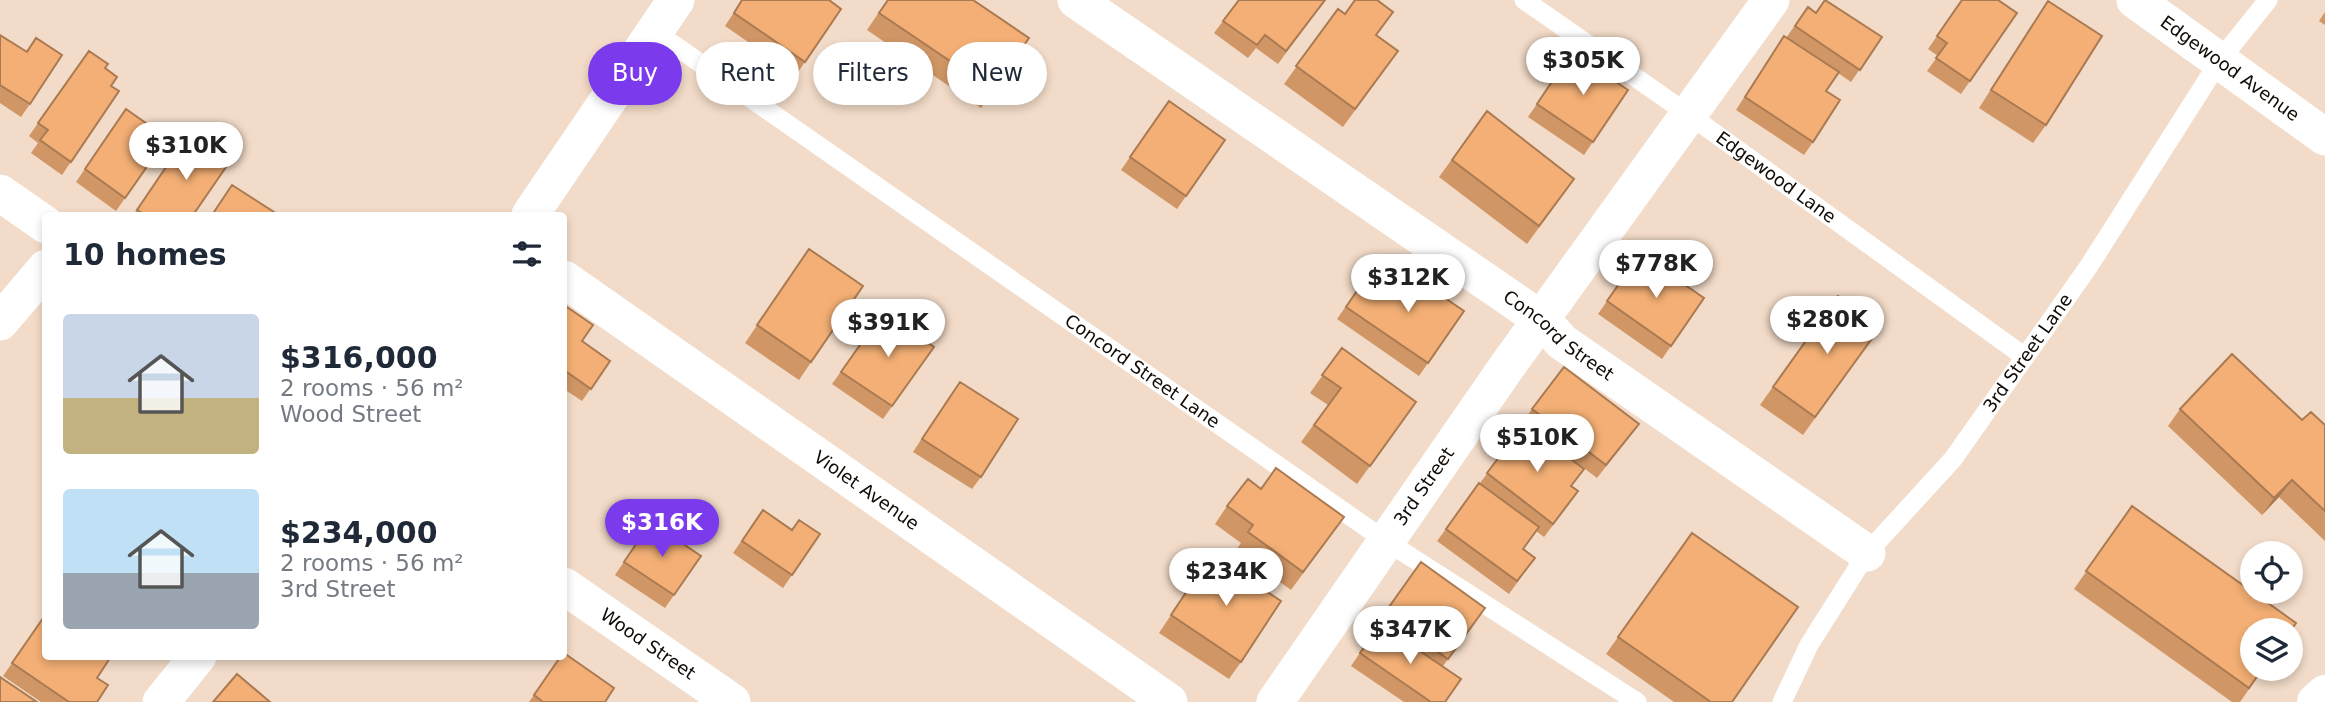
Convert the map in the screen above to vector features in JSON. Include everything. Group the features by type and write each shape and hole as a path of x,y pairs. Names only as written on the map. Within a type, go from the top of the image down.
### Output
{"street":[{"path":"532,212 676,0"},
{"name":"Concord Street","path":"1076,0 1542,320 1562,342 1867,553"},
{"name":"3rd Street","path":"1275,702 1507,365 1771,0"},
{"name":"Edgewood Avenue","path":"2135,0 2325,137"},
{"path":"0,193 42,222"},
{"path":"0,322 42,273"},
{"name":"Violet Avenue","path":"567,281 1169,702"},
{"name":"Wood Street","path":"567,588 715,697"},
{"path":"161,702 195,660"},
{"path":"2316,702 2325,694"}],"lane":[{"name":"Edgewood Lane","path":"1524,0 1688,114 2025,357"},
{"name":"3rd Street Lane","path":"1782,702 1809,645 1867,553 1953,459 2089,265 2220,60 2269,0"},
{"name":"Concord Street Lane","path":"654,31 1386,541 1637,702"}],"building":[{"path":"742,0 829,0 841,9 819,42 813,42 813,50 805,62 799,58 799,42 776,42 734,13"},
{"path":"888,0 973,0 1029,38 1026,42 947,42 947,59 933,49 933,42 922,42 879,13"},
{"path":"1239,0 1325,0 1286,51 1265,35 1257,45 1223,21"},
{"path":"1355,0 1377,0 1393,12 1376,35 1398,51 1355,109 1296,66 1338,9 1345,14"},
{"path":"1825,0 1882,37 1860,70 1795,26 1808,7 1816,13"},
{"path":"1962,0 1998,0 2017,13 1970,81 1936,58 1947,43 1937,36"},
{"path":"2048,1 2102,36 2046,125 1991,90"},
{"path":"0,35 27,52 36,38 62,55 30,104 0,85"},
{"path":"1784,36 1839,72 1826,91 1840,100 1813,142 1745,97"},
{"path":"89,51 108,64 105,68 117,77 111,86 119,91 71,162 40,140 48,130 38,123"},
{"path":"1572,52 1628,90 1593,142 1537,104"},
{"path":"1169,101 1225,140 1186,196 1130,157"},
{"path":"126,109 167,138 125,198 85,169"},
{"path":"1487,111 1574,179 1539,226 1452,160"},
{"path":"217,141 235,154 195,212 137,210 181,145 203,161"},
{"path":"232,185 274,212 214,212"},
{"path":"809,249 863,286 811,362 757,325"},
{"path":"1640,254 1704,298 1671,346 1607,301"},
{"path":"1399,267 1464,311 1428,363 1346,307 1361,285 1378,297"},
{"path":"1838,296 1881,326 1815,417 1773,387"},
{"path":"567,307 593,325 582,341 610,361 591,389 567,372"},
{"path":"884,311 934,347 892,406 841,372"},
{"path":"1342,348 1416,402 1370,466 1314,425 1341,388 1322,375"},
{"path":"2232,354 2302,420 2311,412 2325,425 2325,511 2292,480 2274,498 2180,409"},
{"path":"1564,367 1639,424 1606,465 1532,409"},
{"path":"960,382 1018,419 981,477 922,439"},
{"path":"1524,424 1584,469 1571,486 1578,491 1553,524 1487,473"},
{"path":"1276,468 1344,517 1303,572 1248,532 1253,525 1227,506 1248,479 1261,489"},
{"path":"1479,483 1539,527 1523,549 1535,558 1517,581 1446,529"},
{"path":"2132,506 2240,583 2240,604 2269,604 2289,618 2240,618 2240,681 2254,681 2249,688 2086,571"},
{"path":"763,510 792,530 799,520 820,534 792,575 742,541"},
{"path":"651,522 701,556 674,595 624,562"},
{"path":"1692,533 1798,607 1732,702 1711,702 1618,637"},
{"path":"1211,555 1281,601 1241,662 1171,615"},
{"path":"1421,562 1485,608 1448,659 1384,614"},
{"path":"42,620 42,660 109,660 97,678 108,685 97,702 69,702 12,663"},
{"path":"1380,624 1461,679 1445,702 1431,702 1360,653"},
{"path":"567,655 614,688 605,702 543,702 534,695 558,660 567,660"},
{"path":"237,674 270,702 213,702"},
{"path":"0,677 37,702 0,702"}]}
